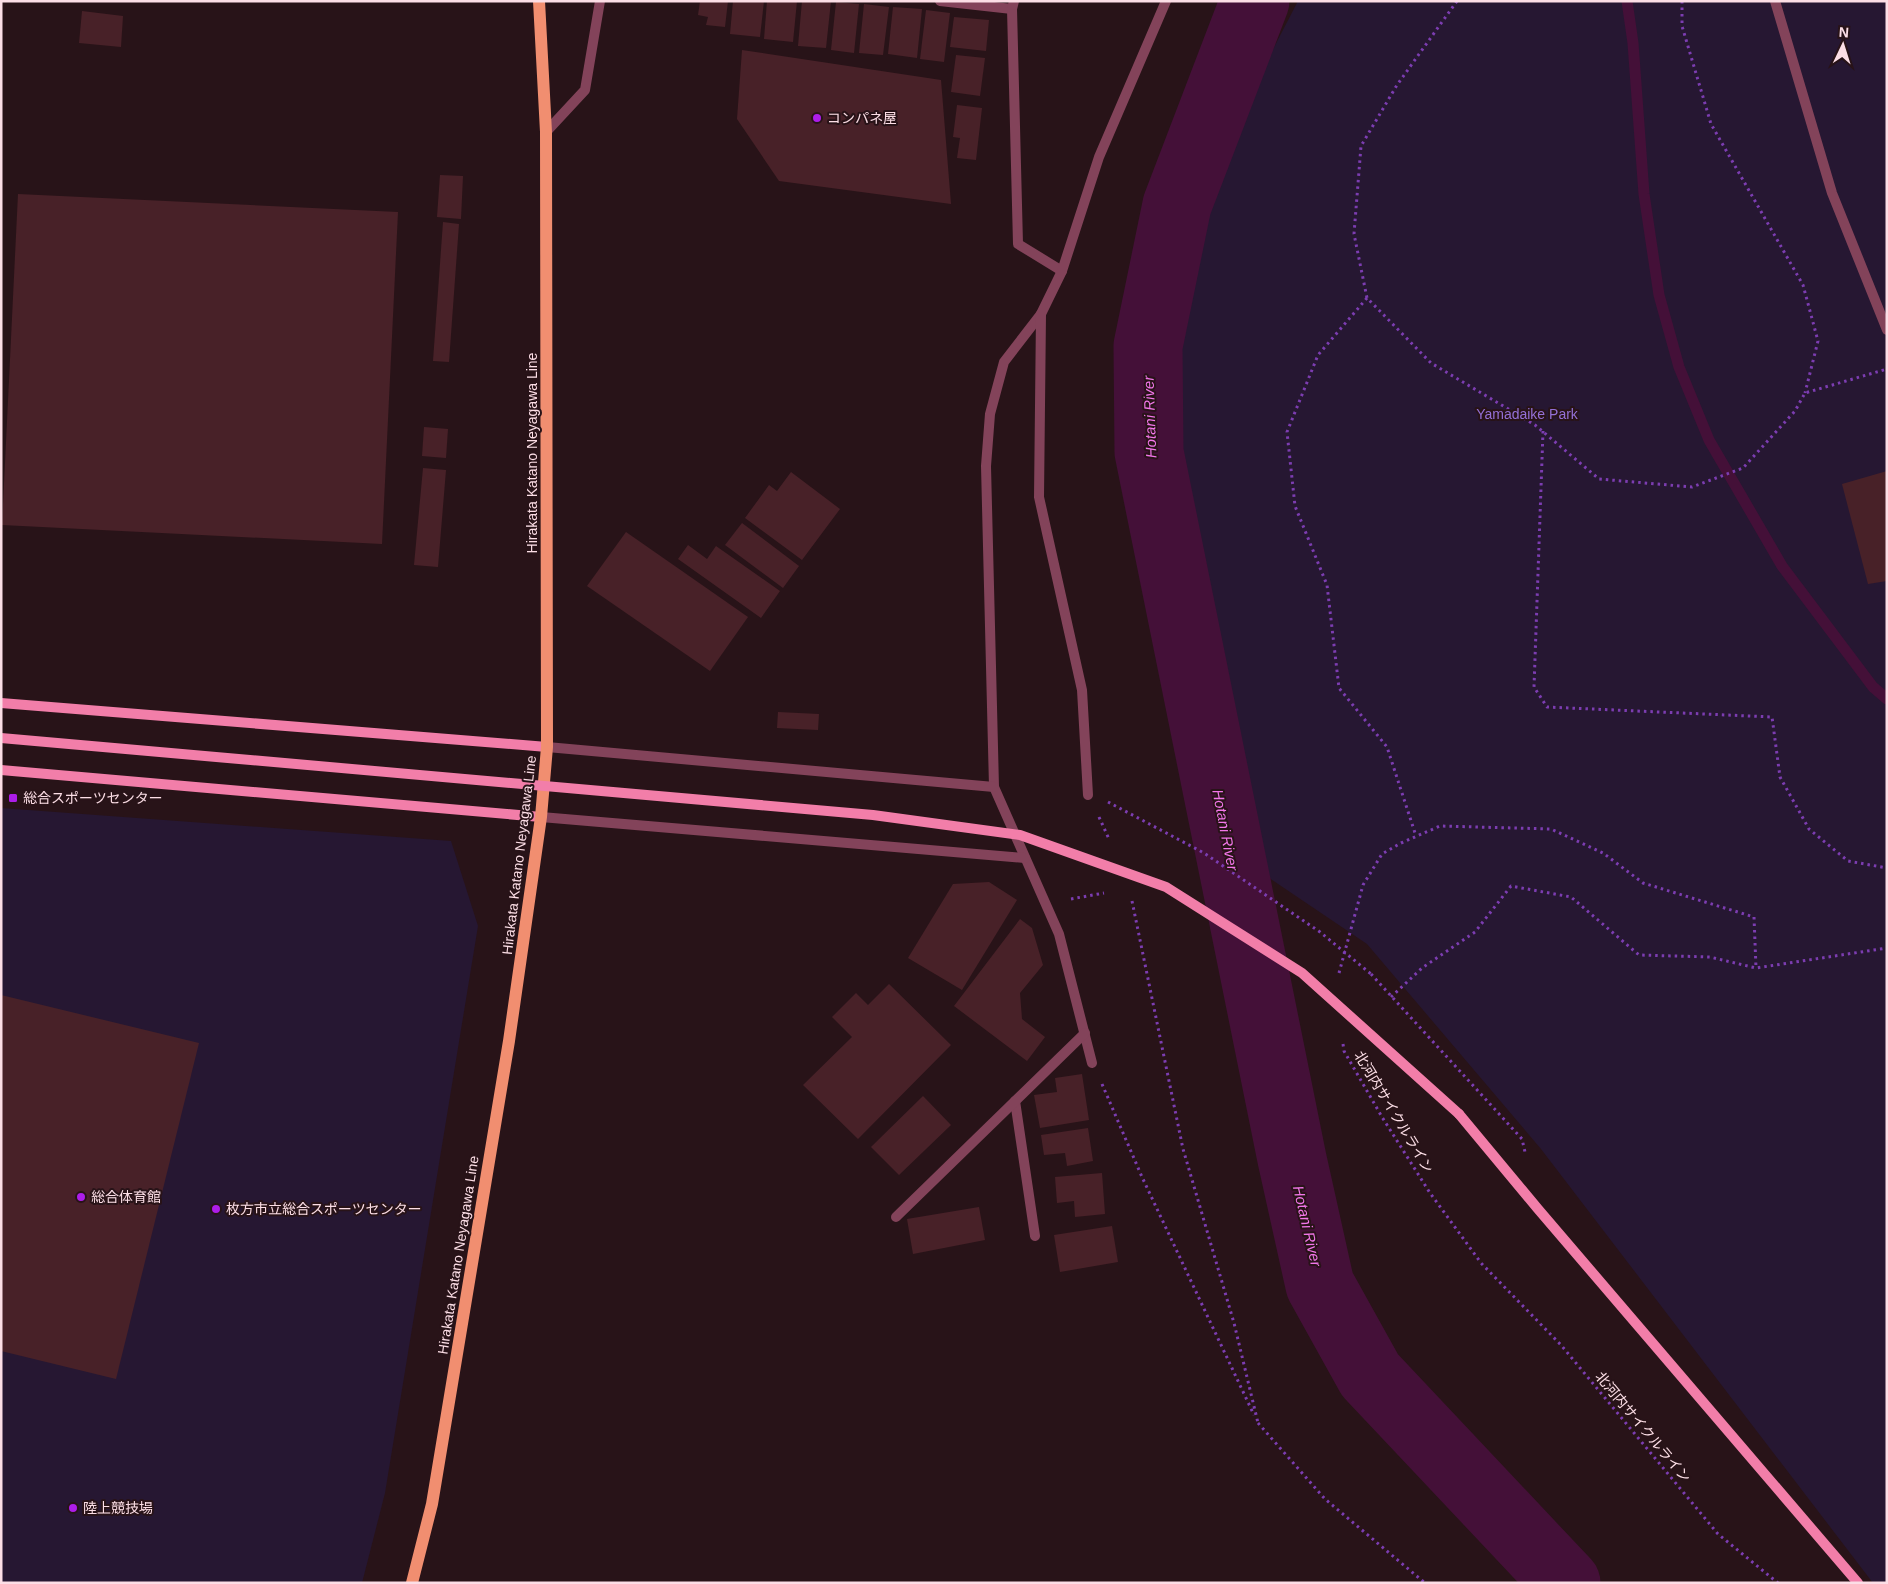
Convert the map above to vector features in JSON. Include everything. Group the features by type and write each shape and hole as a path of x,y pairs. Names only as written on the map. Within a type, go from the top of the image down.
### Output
{"main road":[{"name":"Hirakata Katano Neyagawa Line","path":"412,1583 432,1504 509,1041 541,817 547,747 546,132 539,1"}],"street":[{"path":"546,132 585,90 600,1"},
{"path":"940,1 1013,5 1018,244 1062,271"},
{"path":"1092,1064 1059,934 994,787 986,466 990,414 1004,362 1041,314 1062,271 1098,157 1166,1"},
{"path":"1775,1 1832,193 1887,330"},
{"path":"1041,314 1039,497 1082,690 1088,795"},
{"path":"1,703 547,747 994,787"},
{"path":"1,738 873,815 1020,835 1166,887 1302,972 1459,1114 1858,1583"},
{"path":"1,770 1025,858"},
{"path":"896,1217 1085,1033"},
{"path":"1015,1101 1035,1236"}],"path":[{"path":"1457,1 1397,85 1361,146 1354,234 1367,298 1431,363 1543,431 1599,479 1692,487 1743,468 1795,411 1805,393 1818,341 1803,285 1711,124 1682,26 1682,1"},
{"path":"1367,298 1318,355 1287,432 1295,506 1327,585 1339,688 1387,747 1416,836"},
{"path":"1805,393 1887,369"},
{"path":"1543,431 1534,687 1547,707 1772,717 1780,777 1809,829 1848,861 1887,868"},
{"path":"1088,795 1111,842"},
{"path":"1108,802 1204,853 1320,932 1371,974 1391,996 1422,968 1475,932 1511,886 1570,897 1639,955 1710,957 1756,968 1887,948"},
{"path":"1337,978 1364,885 1382,854 1440,826 1551,829 1603,853 1643,883 1754,917 1756,968"},
{"path":"1045,904 1109,892"},
{"path":"1130,896 1183,1149 1234,1323 1258,1423"},
{"name":"北河内サイクルライン","path":"1343,1042 1344,1051 1382,1117 1430,1193 1481,1263 1561,1345 1718,1534 1778,1583"},
{"path":"1092,1064 1142,1177 1258,1423 1325,1499 1425,1583"}],"green space":[{"name":"Yamadaike Park","path":"1298,1 1887,1 1887,1583 1873,1583 1541,1149 1367,944 1250,865 1198,630 1165,444 1170,317 1201,188"},
{"name":"枚方市立総合スポーツセンター","path":"1,808 451,841 478,926 385,1493 362,1583 1,1583"}],"building":[{"path":"700,1 728,1 725,27 706,25 708,17 698,15"},
{"path":"733,1 764,1 760,37 730,34"},
{"path":"767,1 797,1 793,42 764,39"},
{"path":"802,1 831,1 826,48 798,46"},
{"path":"836,2 859,4 854,53 831,50"},
{"path":"864,4 889,7 883,55 859,53"},
{"path":"893,7 922,9 917,58 888,54"},
{"path":"926,10 950,13 944,62 920,59"},
{"path":"82,11 123,16 121,47 79,43"},
{"path":"954,17 989,20 986,51 950,47"},
{"path":"742,50 941,80 951,204 779,181 737,119"},
{"path":"956,55 985,58 980,96 951,92"},
{"path":"957,105 982,108 976,160 957,158 960,138 953,137"},
{"path":"440,175 463,176 461,219 437,217"},
{"path":"18,194 398,212 382,544 2,525"},
{"path":"443,222 459,224 449,362 433,361"},
{"path":"424,427 448,429 446,458 422,456"},
{"path":"423,468 446,470 438,567 414,565"},
{"path":"1887,471 1887,581 1868,584 1842,484"},
{"path":"791,472 840,509 802,560 745,518 769,485 777,491"},
{"path":"742,523 799,566 783,588 725,545"},
{"path":"626,532 748,617 710,671 587,586"},
{"path":"688,545 707,559 716,546 780,591 761,618 678,559"},
{"path":"778,712 819,714 818,730 777,728"},
{"path":"989,882 1017,900 962,990 908,958 953,884"},
{"path":"1020,919 1032,928 1043,965 1020,993 1022,1019 1045,1037 1027,1061 954,1006"},
{"path":"889,984 951,1045 858,1139 803,1085 852,1037 832,1017 856,993 868,1005"},
{"name":"総合体育館","path":"1,995 199,1043 116,1379 1,1351"},
{"path":"1082,1074 1089,1120 1040,1128 1034,1095 1057,1092 1055,1078"},
{"path":"923,1096 951,1125 899,1175 871,1147"},
{"path":"1088,1128 1093,1161 1067,1166 1065,1153 1044,1155 1041,1135"},
{"path":"1102,1173 1105,1214 1075,1217 1074,1201 1057,1203 1055,1177"},
{"path":"979,1207 985,1240 913,1254 907,1219"},
{"path":"1112,1226 1118,1262 1060,1272 1054,1235"}],"waterway":[{"name":"Hotani River","path":"1255,1 1177,205 1148,346 1149,452 1292,1159 1320,1285 1370,1375 1566,1583"},
{"path":"1627,1 1633,43 1644,194 1659,295 1679,367 1709,440 1782,566 1873,687 1887,699"}],"place":[{"name":"コンパネ屋","path":"817,118"},
{"name":"総合スポーツセンター","path":"13,798"},
{"name":"総合体育館","path":"81,1197"},
{"name":"枚方市立総合スポーツセンター","path":"216,1209"},
{"name":"陸上競技場","path":"73,1508"}]}
